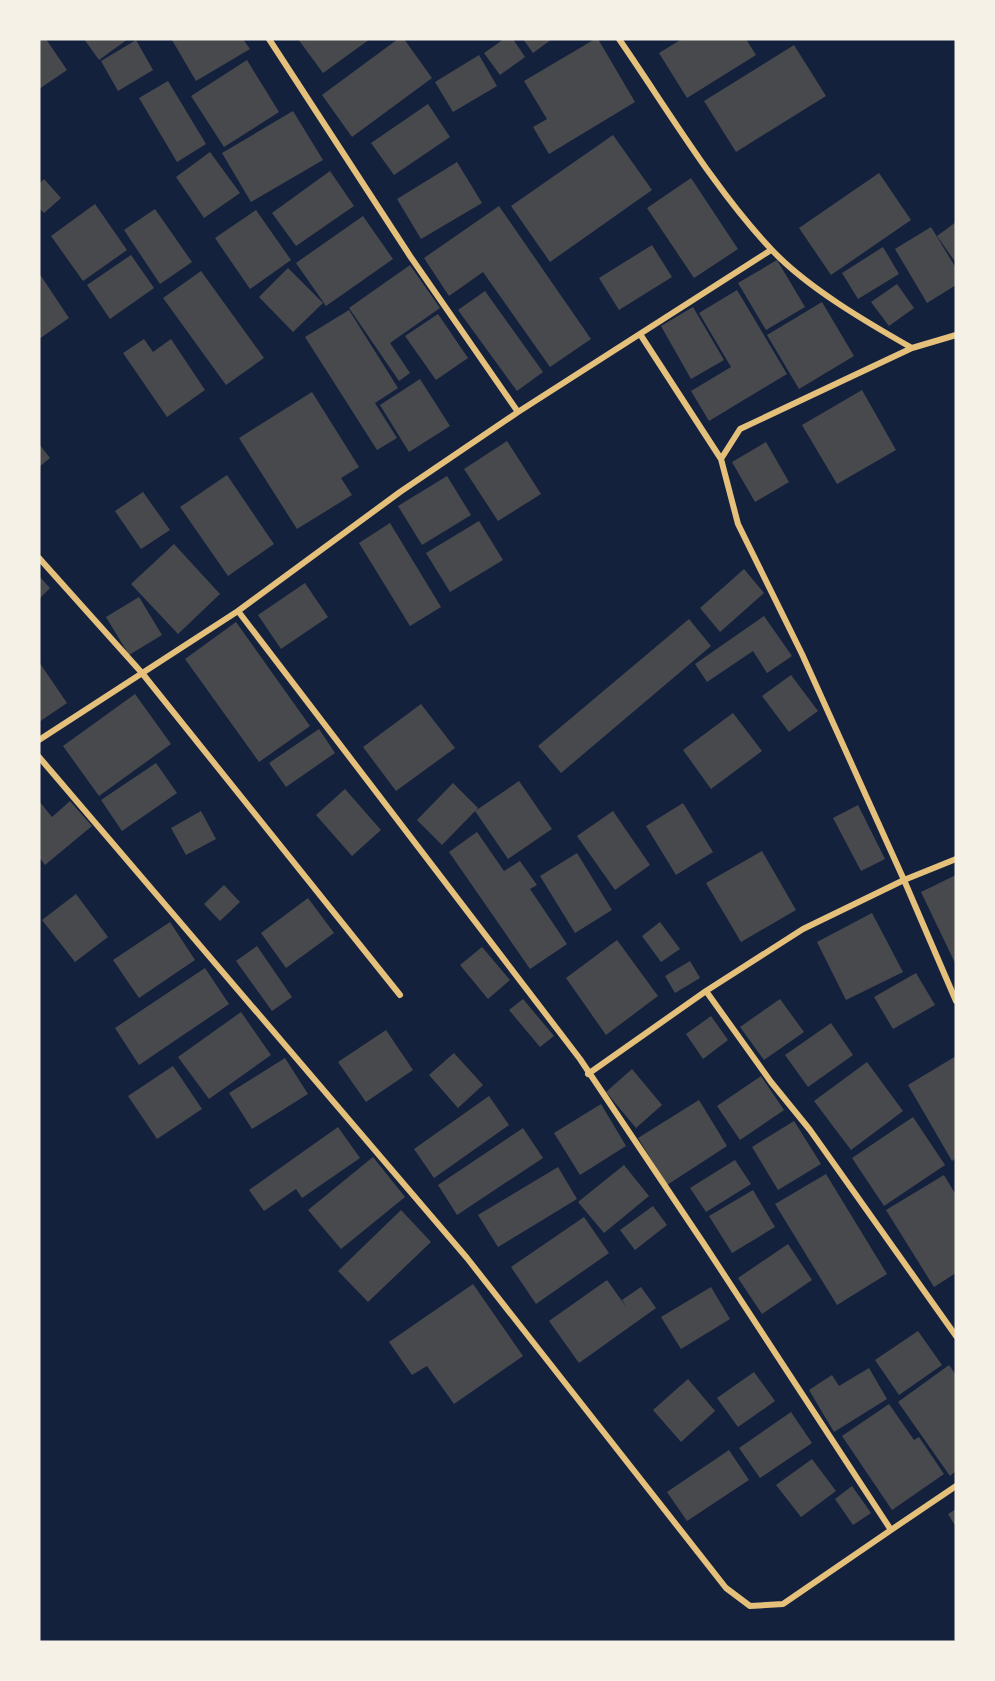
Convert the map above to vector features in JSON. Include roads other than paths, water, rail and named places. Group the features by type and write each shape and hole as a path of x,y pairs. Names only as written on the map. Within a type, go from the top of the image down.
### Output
{"street":[{"path":"269,39 410,256 518,412"},
{"path":"619,39 725,191 771,250 800,274 857,314 912,348"},
{"path":"39,740 238,611 400,492 518,412 771,250"},
{"path":"640,334 722,459 738,524 802,654 956,1001"},
{"path":"722,459 740,429 912,348 956,335"},
{"path":"39,558 142,673 400,995"},
{"path":"238,611 580,1059 891,1530"},
{"path":"39,758 467,1258 726,1588 750,1606 783,1604 956,1486"},
{"path":"588,1074 706,991 803,929 904,880 956,859"},
{"path":"706,991 771,1082 810,1130 956,1336"}]}
